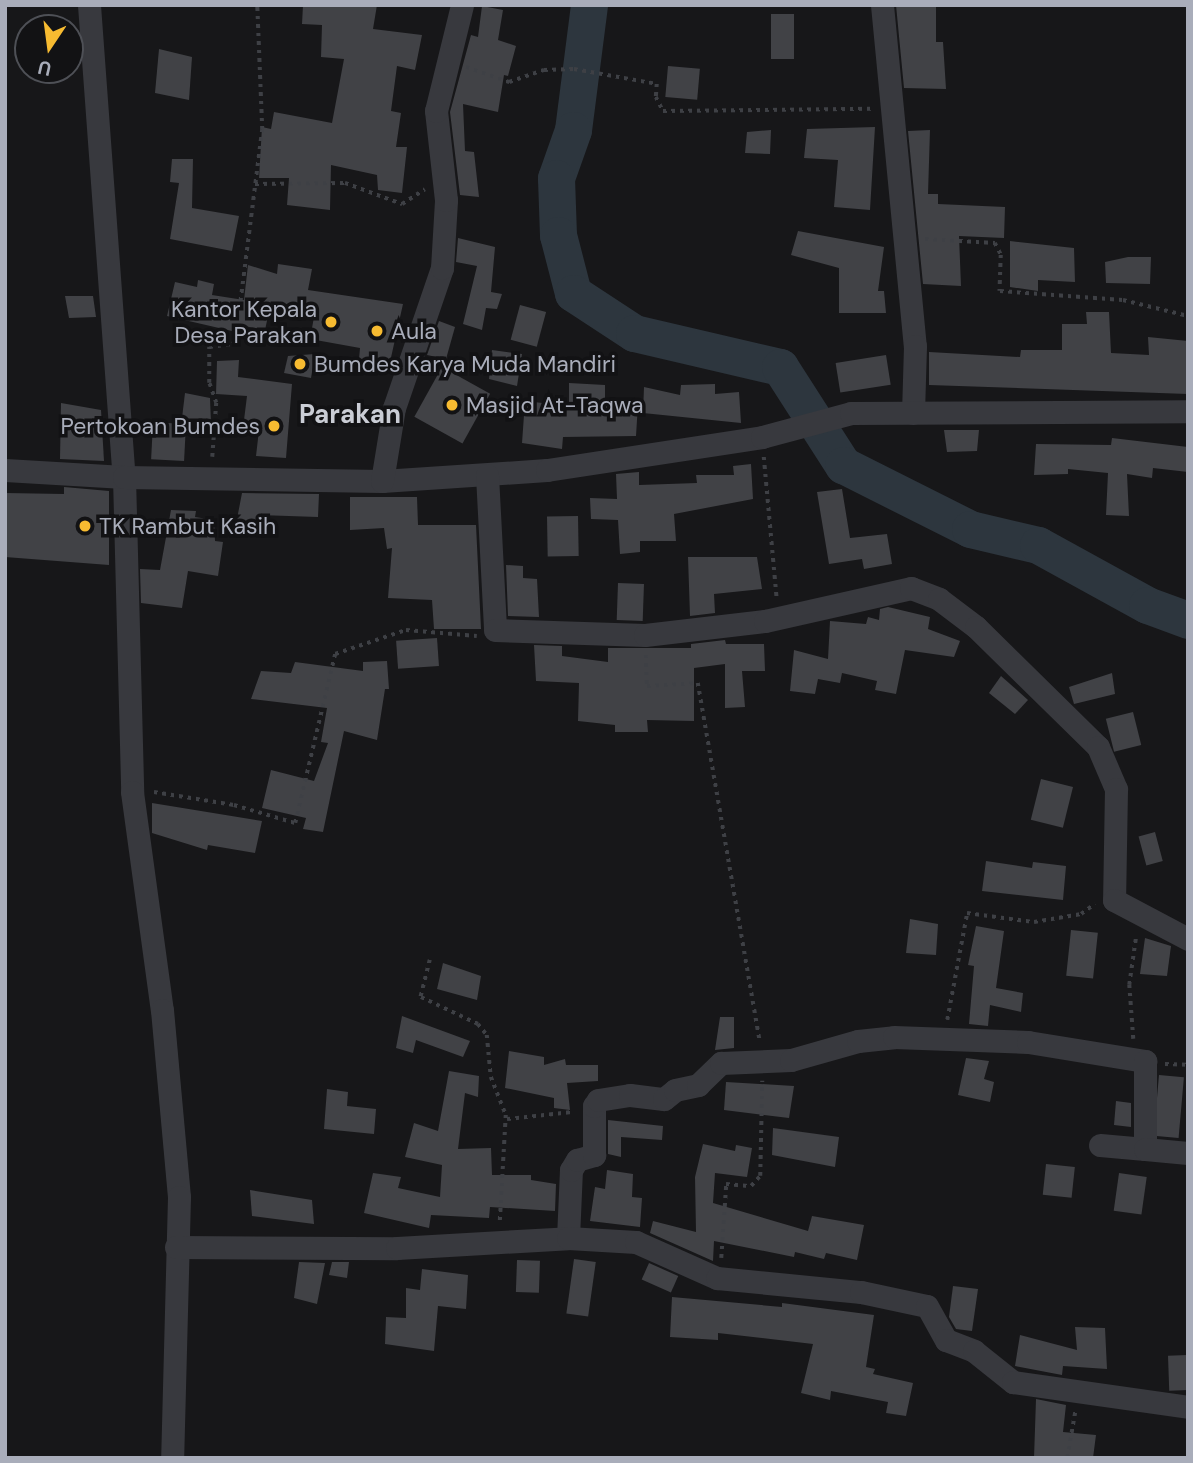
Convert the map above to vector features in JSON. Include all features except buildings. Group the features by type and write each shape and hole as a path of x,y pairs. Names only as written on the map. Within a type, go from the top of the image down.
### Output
{"street":[{"path":"89,5 124,477 132,786 162,1010 179,1197 172,1458"},
{"path":"382,481 394,408 442,268 447,235 436,111 462,5"},
{"path":"882,5 915,346 914,413"},
{"path":"5,470 124,477 382,481 547,470 762,437 851,413 1188,411"},
{"path":"487,475 495,630 645,635 778,618 919,587 976,628 1098,747 1116,789 1114,900 1140,917 1188,939"},
{"path":"568,1238 571,1170 577,1160 594,1155 594,1106 609,1097 664,1099 675,1090 698,1085 721,1063 764,1063 882,1038 1055,1045 1145,1061 1145,1149"},
{"path":"1100,1145 1188,1153"},
{"path":"176,1247 397,1248 568,1238 636,1242 717,1279 861,1292 926,1306 946,1340 974,1351 1013,1382 1188,1407"}],"path":[{"path":"212,477 217,428 209,347 233,344 236,335 262,130 257,5"},
{"path":"449,60 509,82 544,70 574,69 657,85 656,97 663,111 894,109"},
{"path":"254,184 345,183 402,204 417,191 444,184"},
{"path":"905,238 995,243 1001,256 1000,291 1100,297 1188,316"},
{"path":"762,437 778,618"},
{"path":"132,786 234,804 295,823 335,654 406,630 455,637 495,630"},
{"path":"645,635 647,686 698,683 764,1063 760,1176 751,1186 726,1184 726,1228 717,1279"},
{"path":"947,1041 951,989 967,913 1034,922 1081,914 1094,904 1114,900"},
{"path":"1140,917 1129,985 1131,1034 1145,1061 1188,1065"},
{"path":"430,960 421,997 478,1024 487,1035 491,1077 506,1119 499,1241"},
{"path":"506,1119 594,1106"},
{"path":"1067,1458 1077,1393"}],"waterway":[{"path":"589,5 573,130 556,178 558,235 573,293 634,333 780,367 843,465 970,529 1038,545 1147,605 1188,620"}],"place":[{"name":"Kantor Kepala Desa Parakan","path":"331,322"},
{"name":"Aula","path":"377,331"},
{"name":"Bumdes Karya Muda Mandiri","path":"300,364"},
{"name":"Masjid At-Taqwa","path":"452,405"},
{"name":"Pertokoan Bumdes","path":"274,426"},
{"name":"TK Rambut Kasih","path":"85,526"}],"district":[{"name":"Parakan","path":"350,415"}]}
